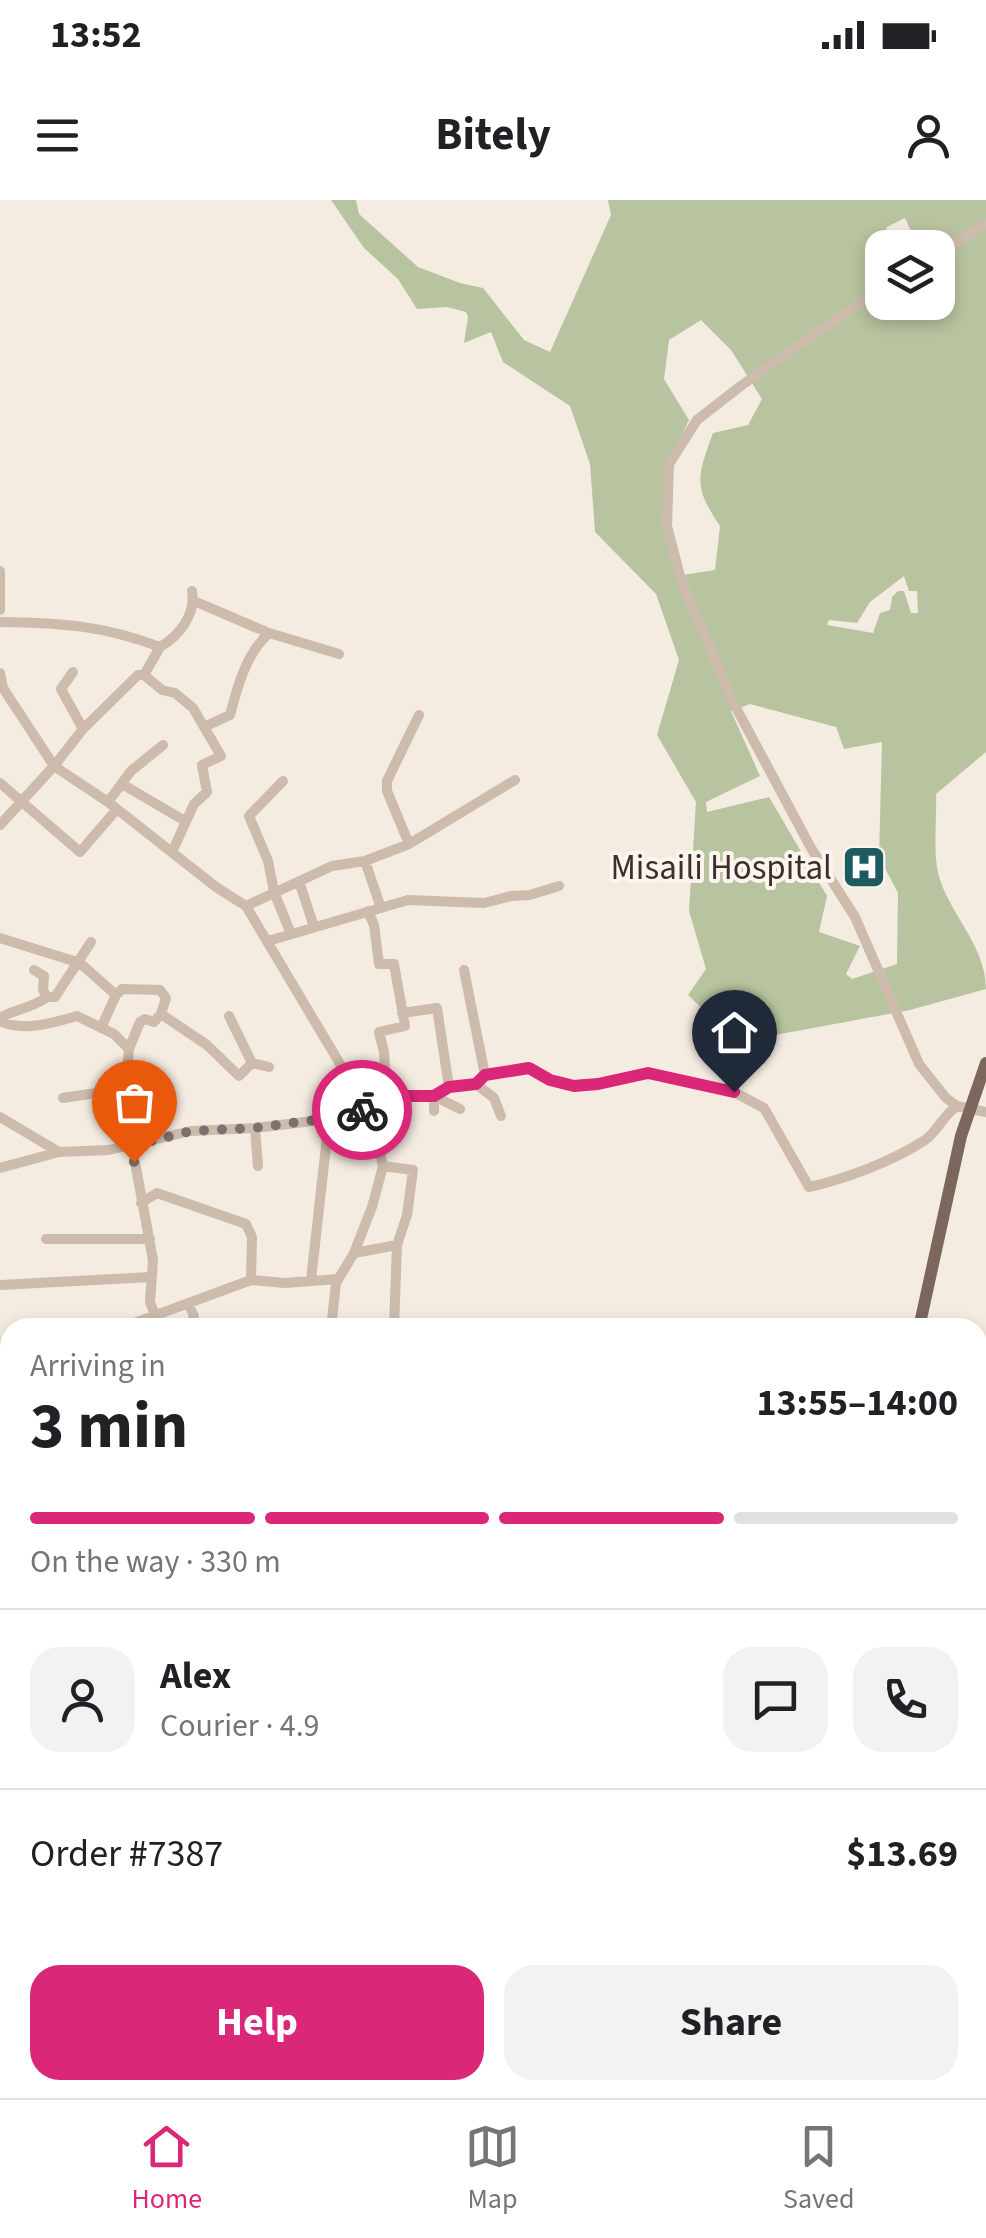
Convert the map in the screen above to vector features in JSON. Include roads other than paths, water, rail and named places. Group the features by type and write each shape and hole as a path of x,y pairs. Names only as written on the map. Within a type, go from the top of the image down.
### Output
{"main road":[{"path":"921,1318 964,1108 986,1063"}],"street":[{"path":"955,243 986,224"},
{"path":"865,299 697,420 669,464 668,526 682,580 733,702 811,848 856,917 919,1064 931,1082 964,1108"},
{"path":"0,571 0,610"},
{"path":"144,675 160,647 174,638 190,615 193,596 269,633 340,654"},
{"path":"0,622 60,622 112,630 160,647"},
{"path":"204,727 230,715 247,665 258,643 269,633"},
{"path":"73,672 60,689 82,729"},
{"path":"0,674 3,688 54,766 113,805 246,906 374,1121 383,1166 372,1208 338,1279 332,1318"},
{"path":"0,825 82,729 138,675 144,675 162,690 175,692 192,708 221,756 202,765 207,792 194,804 172,852"},
{"path":"409,844 387,791 387,781 419,715"},
{"path":"0,783 80,852 131,771 163,745"},
{"path":"246,906 332,866 365,861 409,844 515,780"},
{"path":"283,781 248,816 268,861 274,892 291,934"},
{"path":"122,784 185,821"},
{"path":"365,861 381,908"},
{"path":"299,881 314,927"},
{"path":"268,941 408,900 492,902 559,886"},
{"path":"368,911 374,925 379,964 394,964 405,1026 379,1032 386,1096"},
{"path":"0,938 80,963 116,995"},
{"path":"92,942 56,996 47,997 32,1009 13,1009 0,1019 11,1026 43,1026 77,1016 114,1034 129,1049"},
{"path":"34,970 44,976 47,997"},
{"path":"464,970 485,1075"},
{"path":"102,1028 122,989 160,990 166,998 154,1022 140,1022 129,1049 132,1146 150,1239 150,1302 158,1318"},
{"path":"402,1013 436,1008 449,1087"},
{"path":"161,1014 206,1045 239,1076 252,1063"},
{"path":"230,1016 252,1063"},
{"path":"252,1063 269,1066"},
{"path":"434,1096 449,1087 476,1084 485,1075 529,1068 550,1080 574,1086 648,1073 734,1092 764,1108 808,1187 840,1180 929,1138 945,1114 964,1108 986,1112"},
{"path":"476,1084 494,1098 501,1116"},
{"path":"63,1098 128,1088"},
{"path":"106,1091 111,1126 120,1139 132,1146"},
{"path":"0,1168 59,1152 132,1146 191,1131 330,1118 366,1109 386,1096 434,1096 460,1109"},
{"path":"434,1096 434,1111"},
{"path":"0,1117 59,1152"},
{"path":"311,1280 330,1118"},
{"path":"254,1128 258,1166"},
{"path":"383,1166 414,1170 407,1215 396,1245 394,1318"},
{"path":"141,1203 157,1193 246,1224 252,1237 251,1280"},
{"path":"46,1239 150,1239"},
{"path":"354,1252 396,1245"},
{"path":"0,1285 151,1277"},
{"path":"148,1318 251,1280 338,1279"},
{"path":"188,1303 193,1318"}],"place":[{"name":"Misaili Hospital","path":"864,867"}]}
